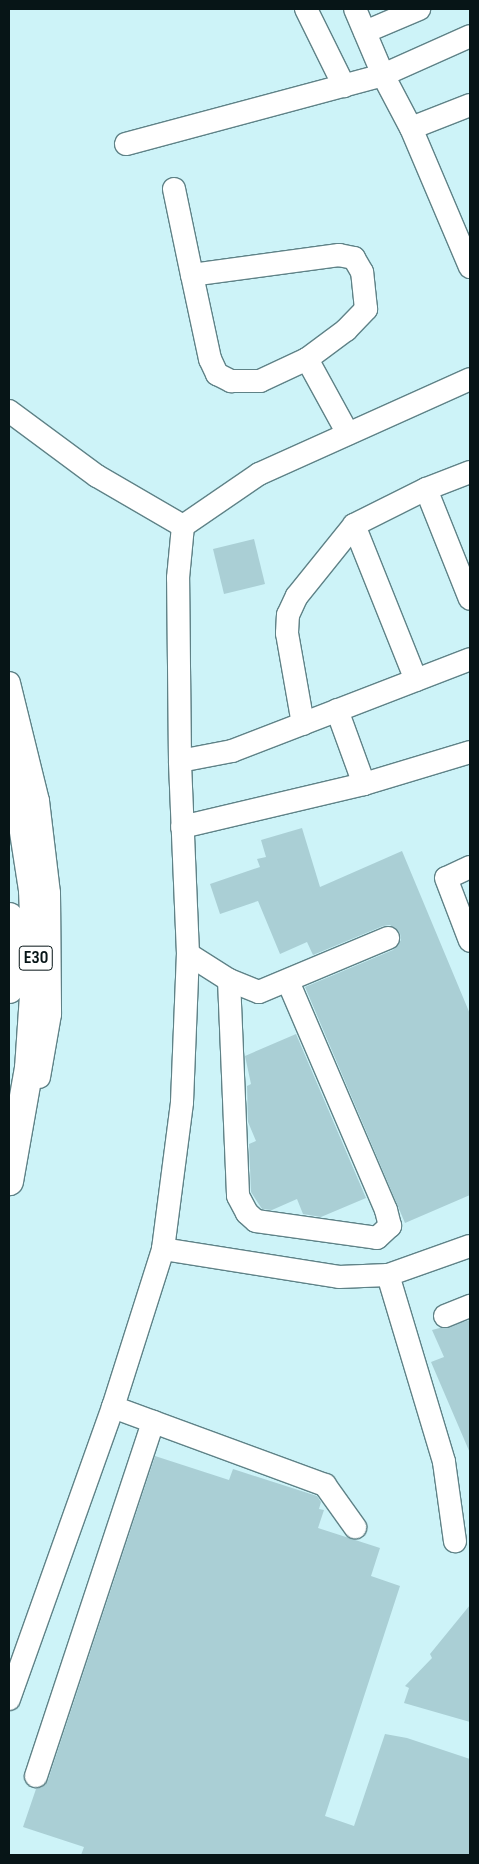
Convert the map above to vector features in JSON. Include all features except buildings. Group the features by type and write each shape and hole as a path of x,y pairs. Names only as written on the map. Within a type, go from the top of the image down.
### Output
{"highway":[{"name":"E30","path":"9,735 33,890 36,966 30,1068 9,1181"},
{"name":"E30","path":"9,917 9,989"}],"street":[{"path":"306,9 344,86"},
{"path":"355,9 383,76 411,128 470,267"},
{"path":"365,32 420,9"},
{"path":"126,144 383,76 470,36"},
{"path":"411,128 470,106"},
{"path":"174,190 192,275 210,359 217,374 231,381 260,381 307,359 346,330 366,309 362,272 354,258 339,254 192,275"},
{"path":"307,359 348,434"},
{"path":"9,1699 113,1407 163,1249 182,1102 188,954 180,761 178,578 184,526 259,474 470,379"},
{"path":"10,405 96,476 184,526"},
{"path":"303,724 286,632 288,615 297,596 354,526 426,490 470,472"},
{"path":"426,490 470,599"},
{"path":"354,526 416,680"},
{"path":"180,761 232,751 470,659"},
{"path":"9,683 38,801 50,893 50,1014 37,1091 9,1185"},
{"path":"337,710 364,784"},
{"path":"182,827 364,784 470,752"},
{"path":"470,867 446,878 470,941"},
{"path":"188,954 229,980 259,992 388,938"},
{"path":"229,980 238,1196 247,1213 256,1220 377,1238 390,1226 386,1210 288,981"},
{"path":"163,1249 339,1277 388,1275 470,1246"},
{"path":"388,1275 444,1462 455,1541"},
{"path":"445,1316 470,1306"},
{"path":"113,1407 324,1485 355,1527"},
{"path":"36,1776 153,1422"}]}
